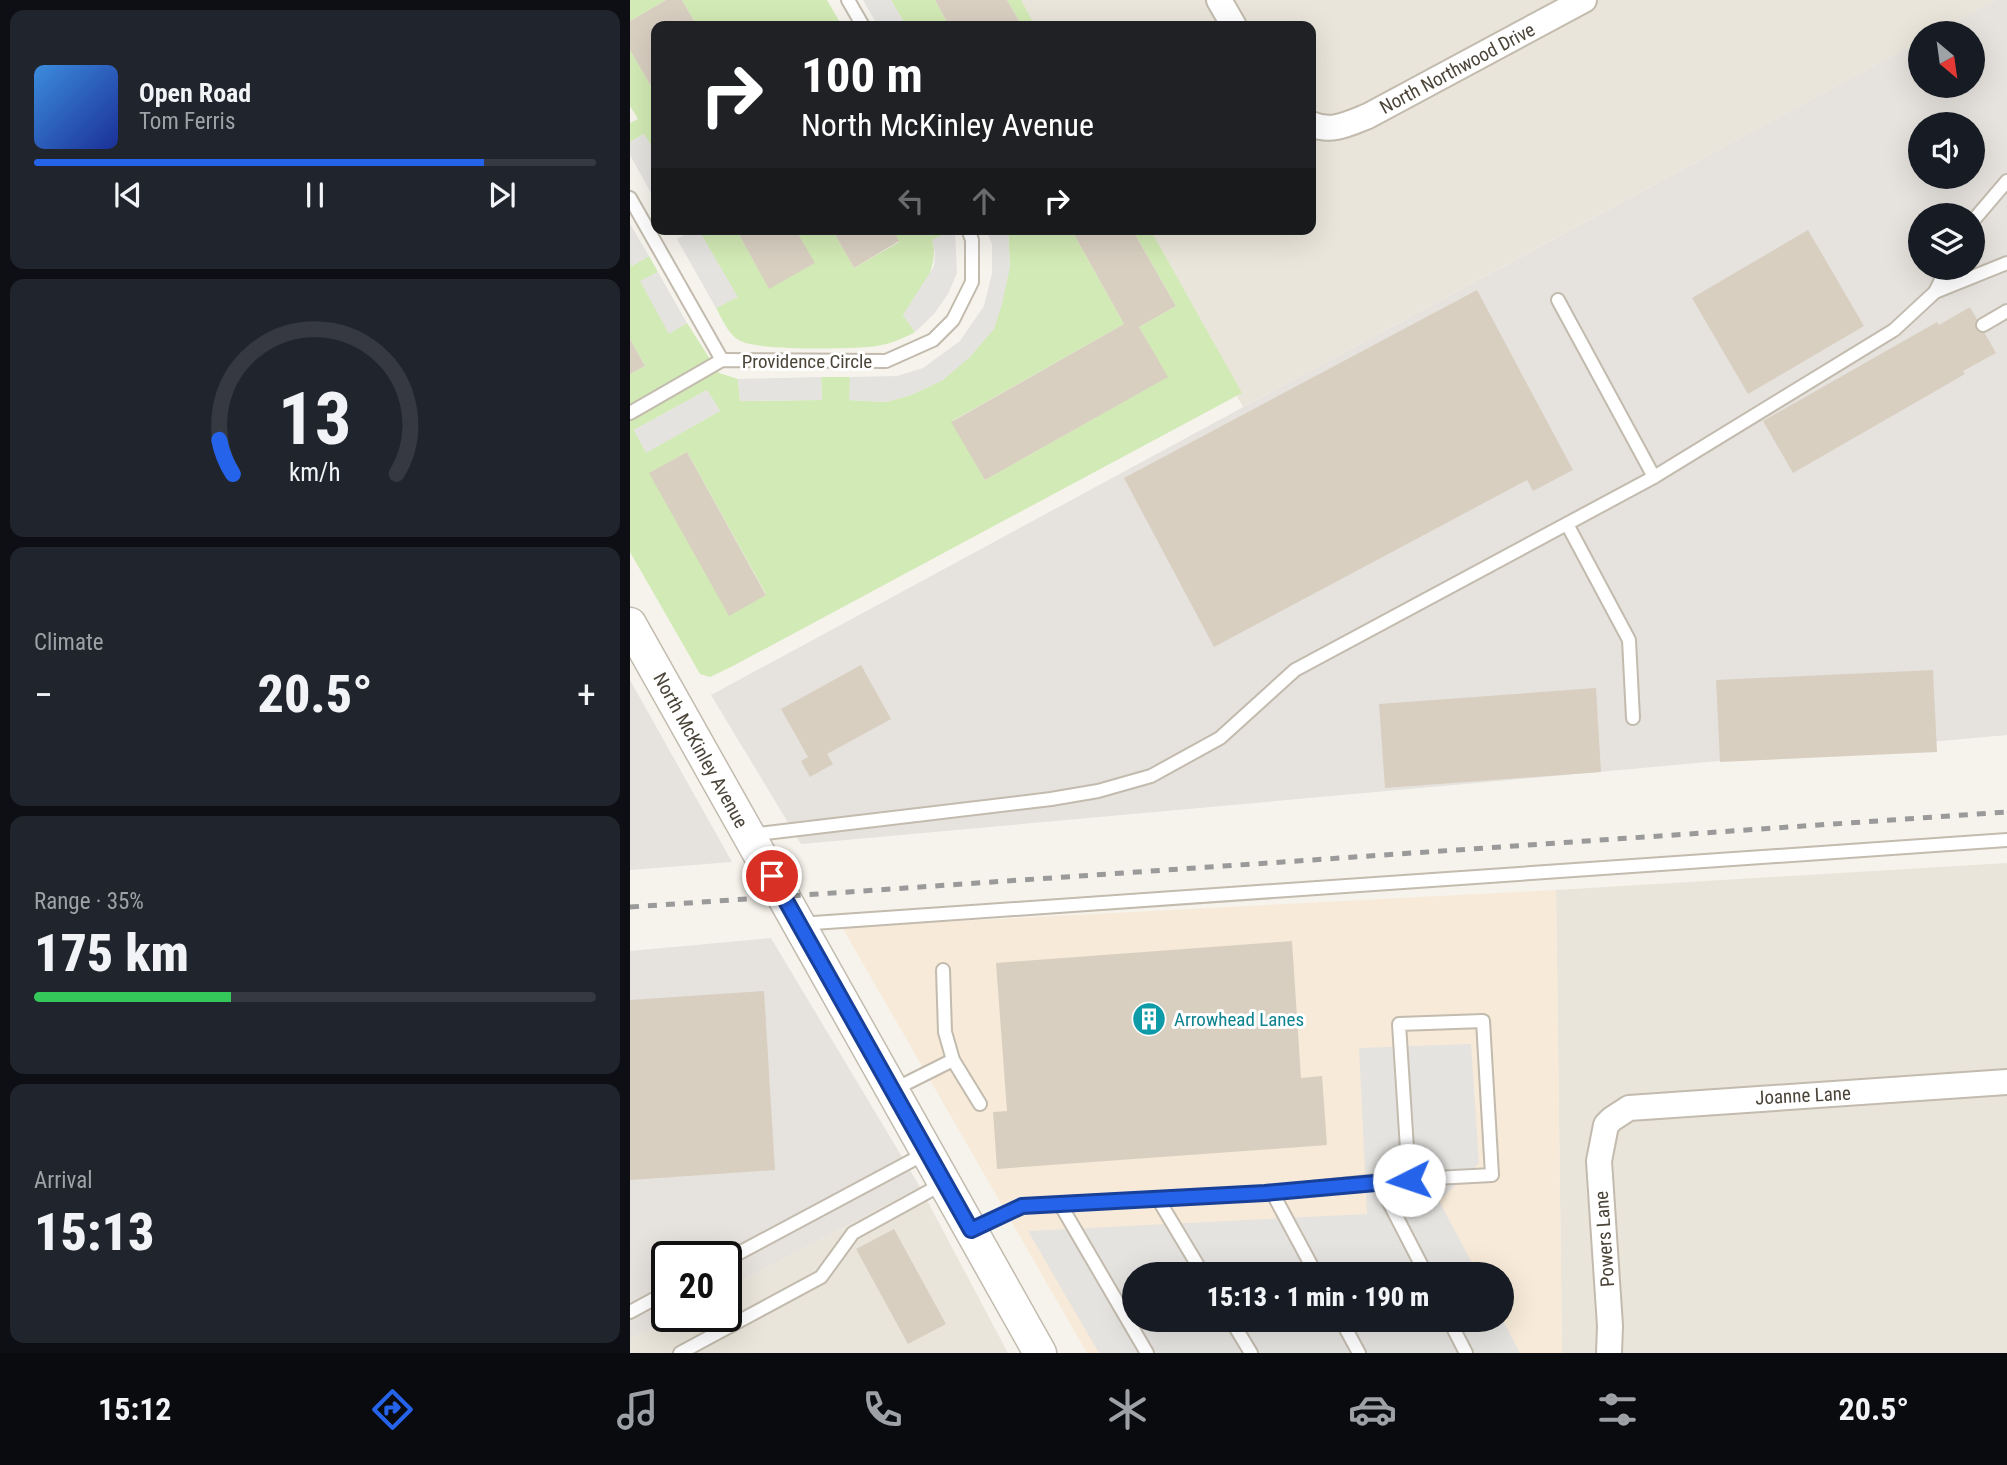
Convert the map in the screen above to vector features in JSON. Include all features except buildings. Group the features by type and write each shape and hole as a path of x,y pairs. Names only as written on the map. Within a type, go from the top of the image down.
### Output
{"street":[{"path":"1219,0 1231,21"},
{"name":"North Northwood Drive","path":"1319,126 1340,127 1368,116 1584,0"},
{"name":"North McKinley Avenue","path":"630,624 1040,1353"},
{"name":"Joanne Lane","path":"1606,1125 1629,1108 2007,1082"},
{"name":"Powers Lane","path":"1606,1125 1599,1161 1609,1353"}],"lane":[{"path":"848,0 860,21"},
{"path":"1985,207 2007,181"},
{"name":"Providence Circle","path":"630,198 722,360"},
{"name":"Providence Circle","path":"630,413 722,360 886,361 933,340 953,320 971,282 970,235"},
{"path":"1935,292 2007,263"},
{"path":"749,836 1051,799 1098,791 1151,776 1220,738 1295,670 1654,477 1894,330 1935,292 1941,280"},
{"path":"1559,300 1654,477"},
{"path":"1983,325 2007,311"},
{"path":"1567,524 1629,640 1633,718"},
{"path":"799,924 2007,840"},
{"path":"943,970 945,1032 953,1060 980,1104"},
{"path":"971,1230 1022,1206 1272,1192 1378,1181 1409,1180 1492,1175 1483,1021 1399,1024 1409,1180"},
{"path":"892,1090 953,1060"},
{"path":"742,1251 927,1152"},
{"path":"1378,1181 1420,1262"},
{"path":"680,1353 821,1277 853,1233 945,1183"},
{"path":"1272,1192 1310,1262"},
{"path":"1158,1199 1196,1262"},
{"path":"1060,1204 1147,1353"},
{"path":"630,1312 651,1301"},
{"path":"1238,1332 1251,1353"},
{"path":"1348,1332 1359,1353"},
{"path":"1455,1332 1466,1353"}],"shaded area":[{"path":"863,0 891,0 903,21 875,21"},
{"path":"1018,0 1996,0 1957,21 1908,21 1908,47 1243,407 1148,235 1316,235 1316,21 1029,21"},
{"path":"1996,0 2007,0 2007,735 801,844 711,695 1908,47 1908,98 1985,98 1985,21 1957,21"},
{"path":"644,134 651,146 651,193 630,155 630,142"},
{"path":"630,224 649,256 632,266 630,263"},
{"path":"683,235 702,235 738,297 716,308 677,239"},
{"path":"942,235 955,235 957,273 948,294 934,314 915,332 903,315 934,266 932,240"},
{"path":"988,235 1008,235 1010,267 994,329 969,358 943,380 911,395 886,402 849,400 850,377 897,376 923,368 960,341 984,306 992,273 992,245"},
{"path":"658,272 687,323 669,334 640,281"},
{"path":"821,377 822,400 740,401 738,379"},
{"path":"707,390 720,411 646,453 634,430"},
{"path":"630,680 732,862 630,870"},
{"path":"2007,863 2007,1353 1562,1353 1556,890"},
{"path":"1556,890 1562,1353 1087,1353 842,927"},
{"path":"771,938 920,1187 742,1281 742,1241 651,1241 651,1328 630,1339 630,951"},
{"path":"1471,1044 1479,1163 1439,1201 1472,1262 1122,1262 1122,1332 1509,1332 1520,1353 1099,1353 1028,1231 1367,1214 1359,1048"},
{"path":"920,1187 1008,1353 630,1353 630,1339 651,1328 651,1332 742,1332 742,1281"}],"green space":[{"path":"630,0 666,0 630,21"},
{"path":"682,0 827,0 839,21 694,21"},
{"path":"891,0 935,0 946,21 903,21"},
{"path":"1007,0 1021,0 1032,21 1019,21"},
{"path":"630,50 651,86 651,146 644,134 630,142 630,123 638,119 630,106"},
{"path":"701,235 739,235 769,288 814,263 798,235 835,235 854,268 899,242 895,235 943,235 933,240 933,261 927,280 903,315 915,332 898,340 857,348 753,345 734,336 716,308 737,297"},
{"path":"1008,235 1074,235 1124,324 952,421 985,480 1167,377 1139,327 1176,306 1135,235 1153,235 1242,393 731,667 710,677 700,674 630,552 630,374 645,366 630,339 630,263 632,266 649,256 658,272 641,281 669,333 687,323 719,373 738,379 740,401 822,400 821,377 850,377 850,400 886,402 911,395 943,380 1010,267","holes":["707,390 720,411 646,452 634,430","687,452 766,595 650,473"]}],"railway":[{"path":"630,907 2007,812"}],"place":[{"name":"Arrowhead Lanes","path":"1149,1019"}],"route":[{"path":"772,876 971,1230 1022,1206 1265,1193 1409,1180"}]}
